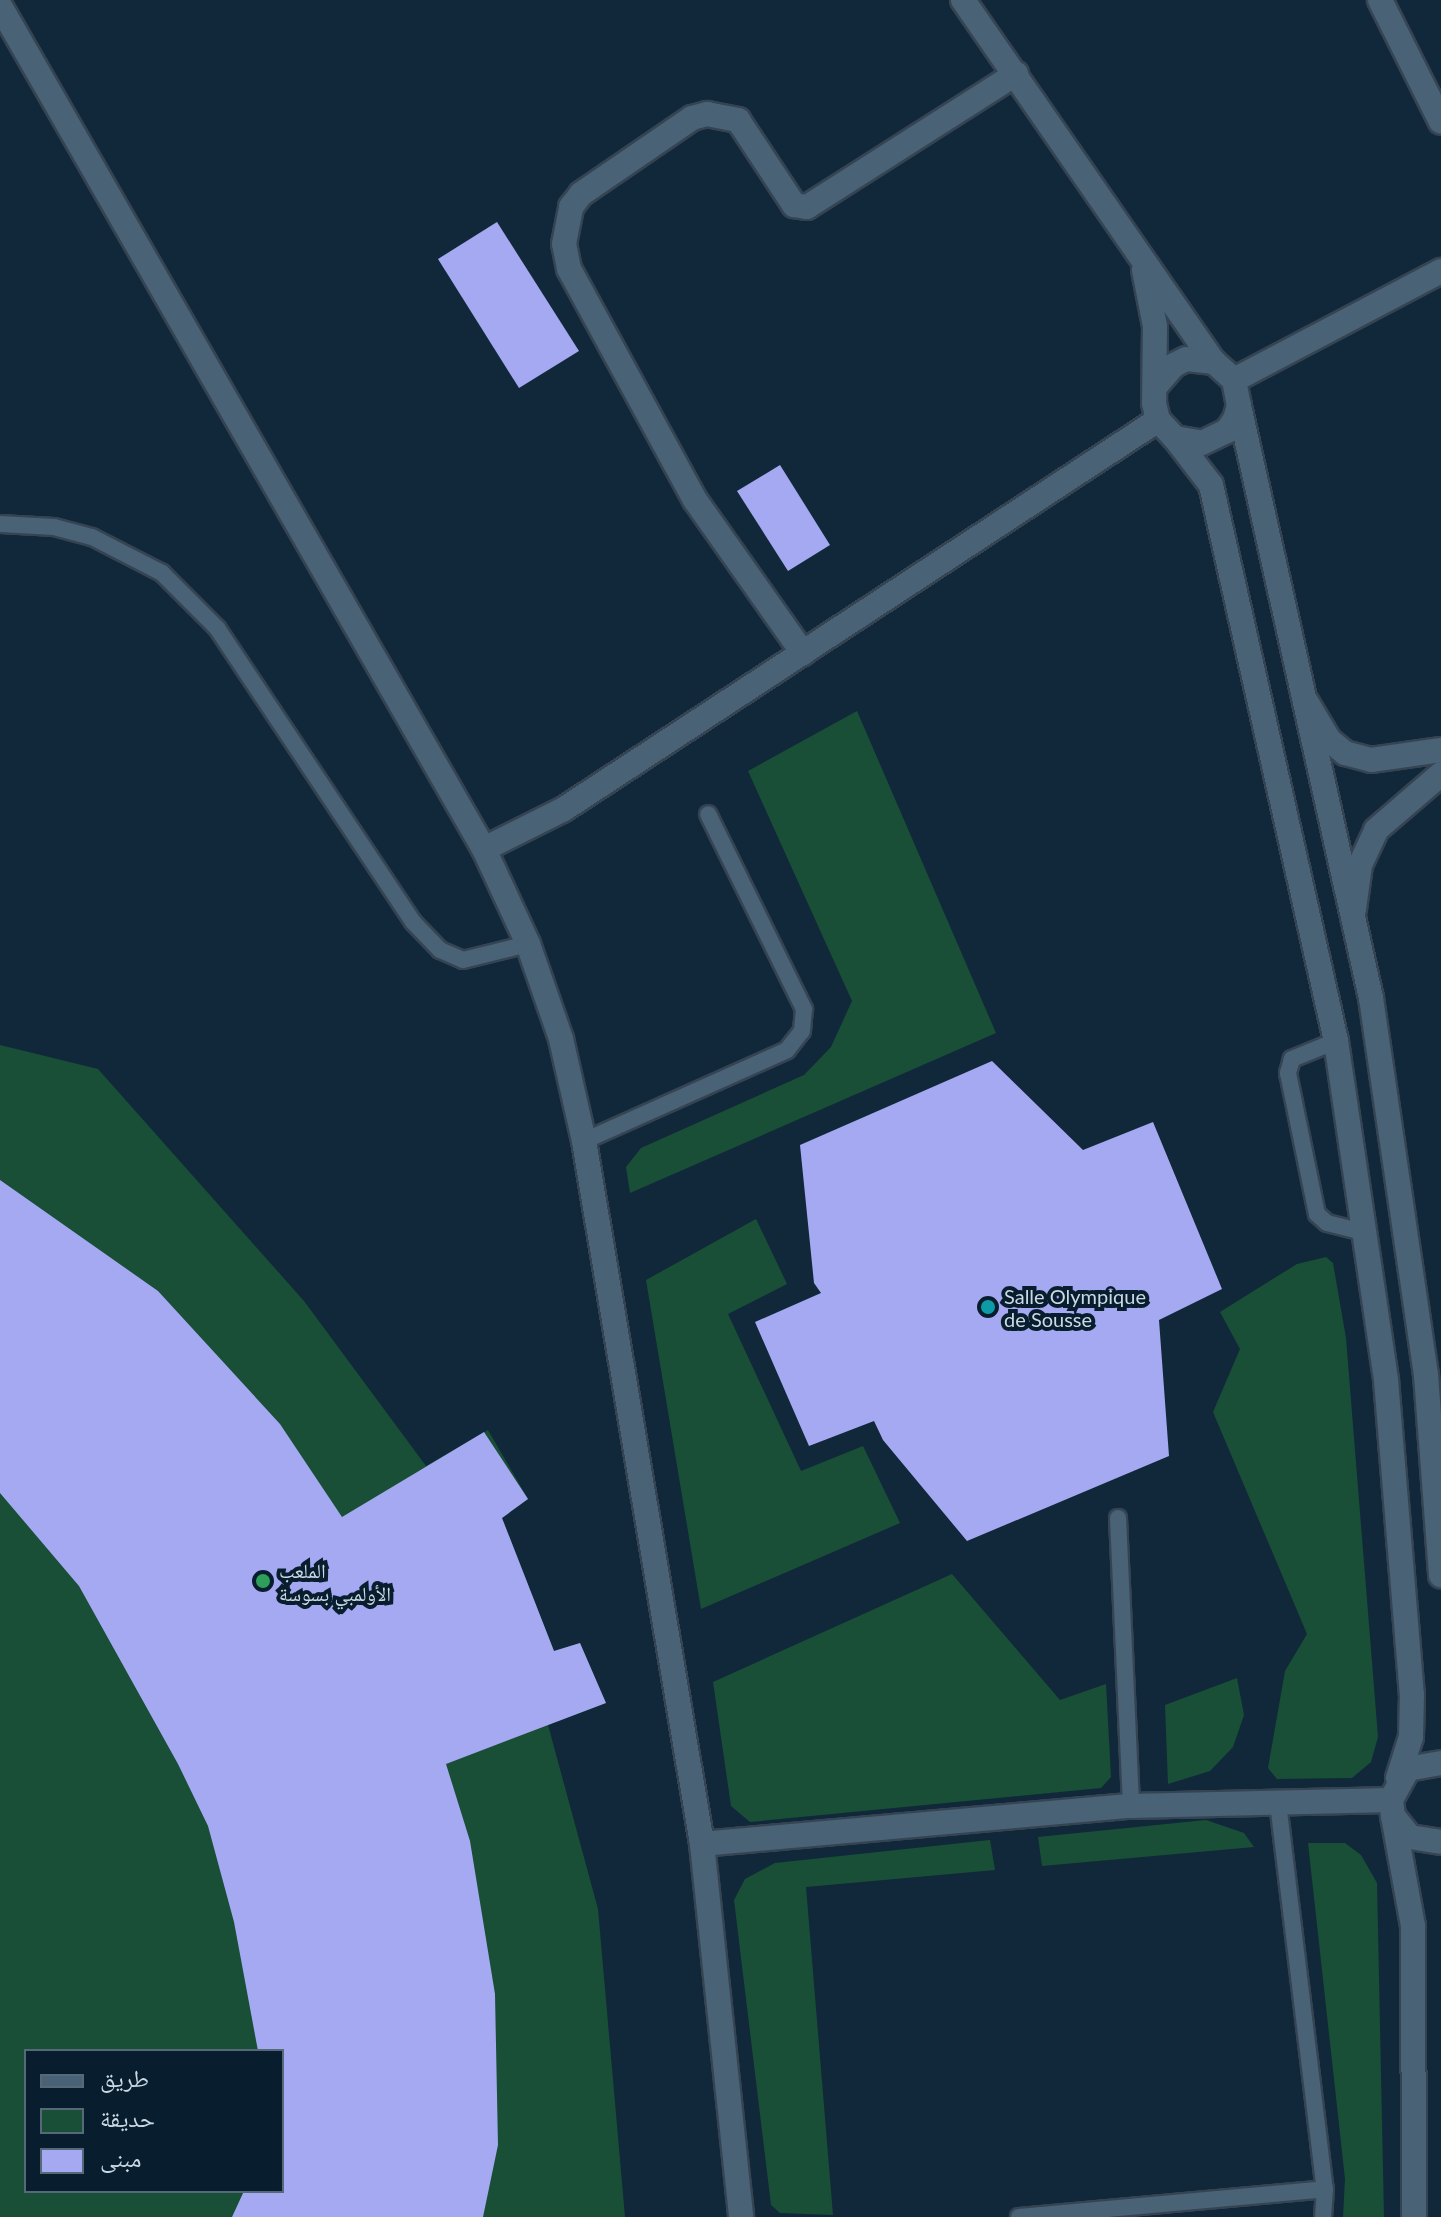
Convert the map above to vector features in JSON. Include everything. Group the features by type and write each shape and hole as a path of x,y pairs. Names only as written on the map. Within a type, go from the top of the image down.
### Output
{"street":[{"path":"963,0 1016,74 1143,266 1214,362 1234,380 1354,909 1426,1375 1441,1575"},
{"path":"1380,0 1441,122"},
{"path":"0,6 484,849 528,944 561,1039 584,1141 702,1844 741,2217"},
{"path":"803,653 695,500 569,269 564,244 571,207 581,194 679,126 707,114 738,120 794,205 807,207 1016,74"},
{"path":"1143,266 1155,326 1156,386 1166,429 1211,485 1336,1041 1386,1380 1412,1695 1411,1737 1394,1798 1413,1926 1414,2217"},
{"path":"1234,380 1441,271"},
{"path":"1156,386 1174,365 1200,358 1214,362"},
{"path":"1166,429 1188,443 1216,439 1235,419 1239,406"},
{"path":"484,849 564,809 803,653 1166,429"},
{"path":"1306,702 1329,740 1345,753 1371,760 1441,750"},
{"path":"1354,909 1360,865 1376,830 1441,774"},
{"path":"1394,1798 1420,1763 1441,1763"},
{"path":"702,1844 1131,1806 1394,1798"},
{"path":"1394,1798 1410,1837 1441,1842"}],"lane":[{"path":"0,524 54,527 92,537 162,573 217,628 413,922 440,950 463,960 528,944"},
{"path":"584,1141 787,1050 802,1031 804,1009 708,814"},
{"path":"1336,1041 1292,1059 1288,1073 1317,1214 1327,1223 1364,1232"},
{"path":"1118,1518 1131,1806"},
{"path":"1278,1803 1325,2189 1323,2217"},
{"path":"1019,2217 1325,2189"}],"green space":[{"path":"857,711 996,1033 630,1193 626,1167 641,1148 804,1075 831,1047 852,1001 748,771"},
{"name":"الملعب الأولمبي بسوسة","path":"0,1045 98,1069 304,1301 426,1466 488,1430 528,1499 502,1518 554,1651 580,1643 606,1703 548,1725 598,1909 625,2217 0,2217"},
{"path":"756,1219 787,1284 728,1314 801,1471 863,1446 900,1523 701,1609 646,1280"},
{"path":"1326,1257 1333,1263 1346,1338 1378,1737 1371,1762 1352,1778 1277,1779 1268,1768 1285,1671 1307,1634 1213,1412 1240,1349 1220,1312 1297,1264"},
{"path":"952,1574 1060,1700 1106,1684 1111,1777 1101,1788 750,1822 731,1806 713,1682"},
{"path":"1237,1678 1244,1715 1233,1747 1210,1771 1168,1784 1165,1705"},
{"path":"1206,1820 1244,1833 1254,1847 1042,1866 1038,1837"},
{"path":"990,1840 995,1870 806,1887 833,2215 780,2213 771,2205 734,1900 745,1879 775,1863"},
{"path":"1308,1843 1345,1843 1361,1855 1377,1883 1384,2217 1343,2217 1345,2179"}],"building":[{"path":"497,222 579,351 519,388 438,259"},
{"path":"780,465 830,545 788,571 737,491"},
{"name":"Salle Olympique de Sousse","path":"992,1061 1083,1150 1153,1122 1222,1289 1159,1320 1169,1456 967,1541 883,1440 874,1421 809,1446 755,1322 821,1293 814,1283 800,1145"},
{"path":"0,1180 158,1291 280,1424 342,1517 484,1432 528,1499 502,1518 554,1651 580,1643 606,1703 446,1764 470,1841 495,1994 498,2145 483,2217 232,2217 243,2193 284,2193 284,2049 258,2049 234,1922 208,1826 178,1764 79,1586 0,1493"}],"place":[{"name":"Salle Olympique de Sousse","path":"988,1307"},
{"name":"الملعب الأولمبي بسوسة","path":"263,1581"}]}
